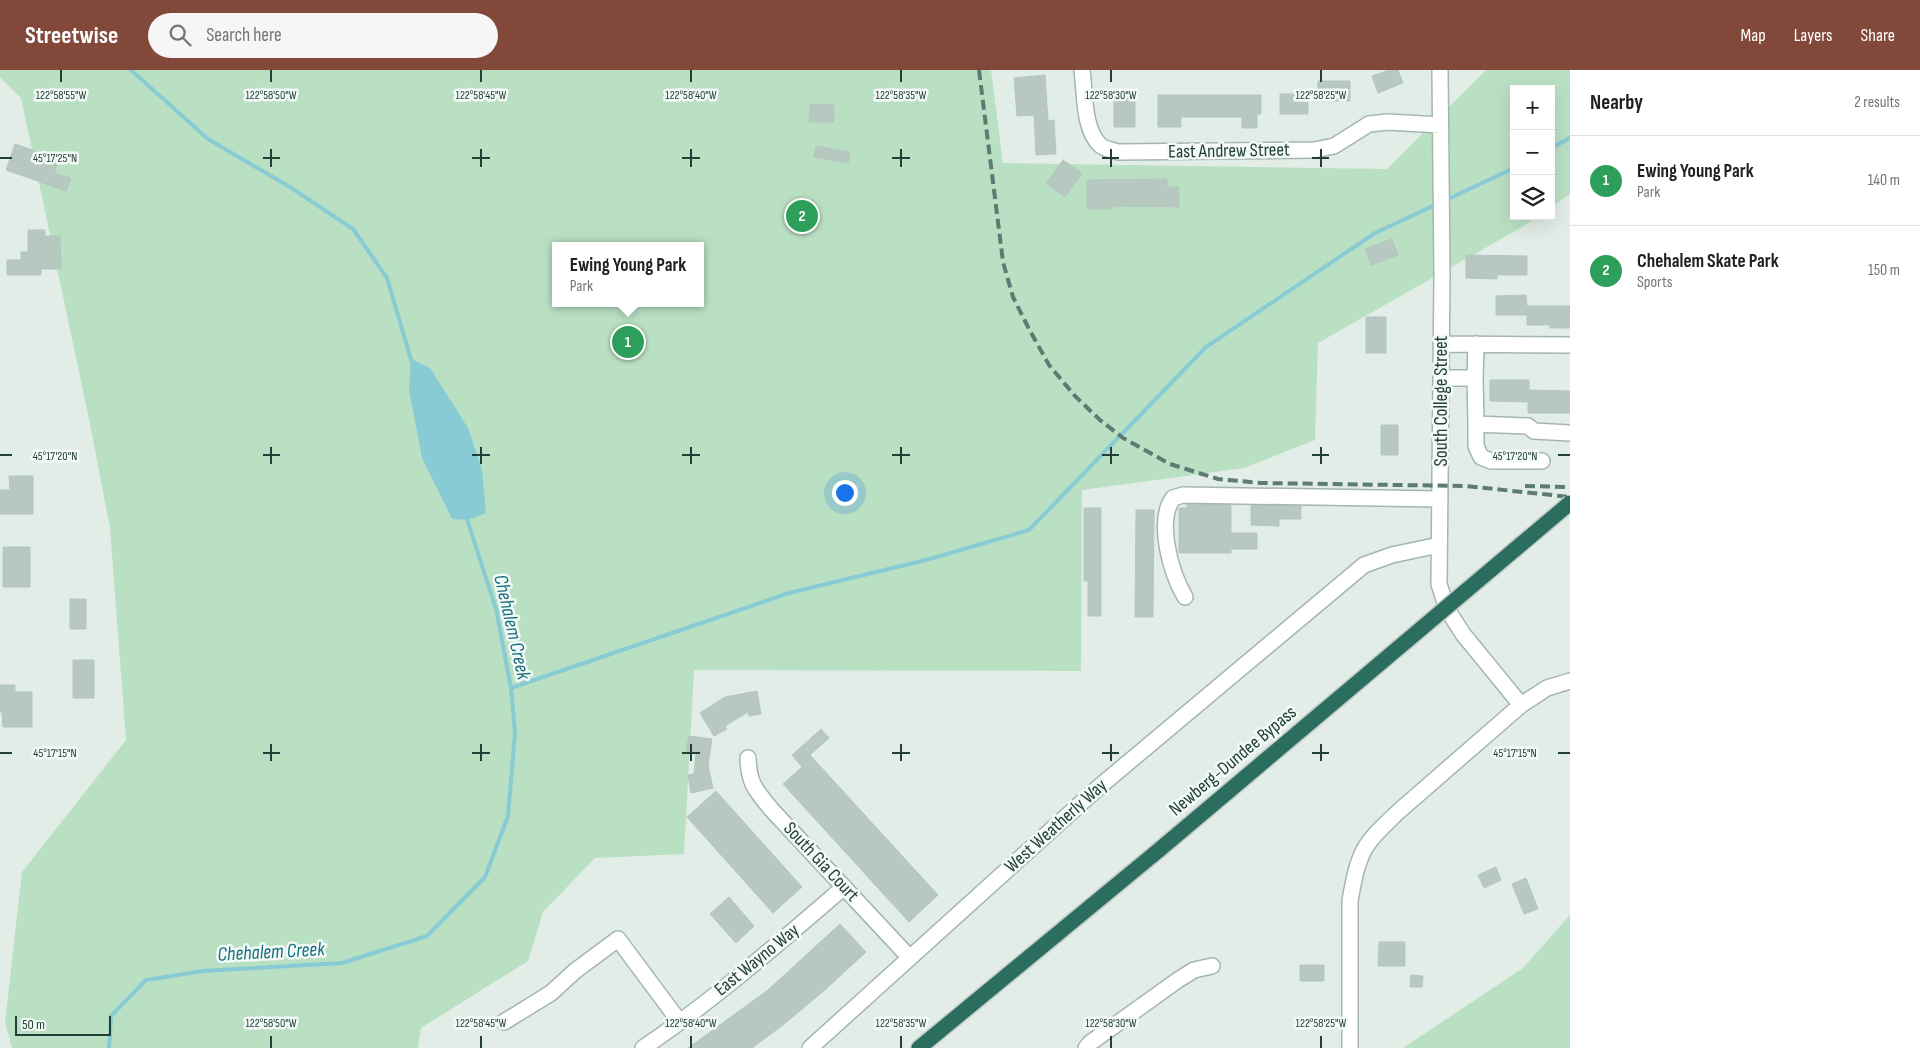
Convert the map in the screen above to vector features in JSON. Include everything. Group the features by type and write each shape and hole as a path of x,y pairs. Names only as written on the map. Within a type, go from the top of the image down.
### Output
{"highway":[{"name":"Newberg-Dundee Bypass","path":"919,1048 1159,850 1570,503"}],"street":[{"name":"East Andrew Street","path":"1082,70 1088,123 1092,135 1101,146 1118,152 1314,150 1334,146 1369,124 1388,122 1440,125"},
{"name":"South College Street","path":"1440,70 1442,344 1441,477 1439,499 1440,584 1447,609 1481,658 1521,705"},
{"path":"1442,344 1570,345"},
{"path":"1476,344 1476,446 1481,457 1491,460 1542,461"},
{"path":"1442,378 1476,378"},
{"path":"1476,424 1528,426 1534,430 1570,433"},
{"path":"1185,597 1170,559 1165,530 1167,506 1173,498 1183,495 1439,499"},
{"name":"West Weatherly Way","path":"810,1048 1099,787 1364,565 1392,555 1440,545"},
{"path":"1350,1048 1350,901 1354,878 1364,850 1399,811 1521,705 1547,688 1570,681"},
{"name":"South Gia Court","path":"748,758 749,775 754,788 771,809 910,958"},
{"name":"East Wayno Way","path":"643,1048 765,955 844,887"},
{"path":"504,1022 551,993 575,971 618,939 680,1021"},
{"path":"1086,1048 1090,1043 1178,980 1194,970 1212,966"}],"green space":[{"path":"0,70 991,70 1003,163 1387,169 1486,70 1570,70 1570,194 1555,204 1555,85 1510,85 1510,220 1532,220 1318,343 1315,440 1244,468 1082,490 1081,671 694,670 684,854 595,858 543,912 528,961 421,1028 418,1048 12,1048 5,1022 22,872 126,740 110,528 21,98 0,77"},
{"path":"1570,915 1570,1048 1403,1048 1523,968"}],"water":[{"path":"411,359 430,368 468,428 482,469 486,513 468,520 452,519 422,458 409,390"}],"building":[{"path":"1389,70 1398,70 1403,83 1378,93 1372,76"},
{"path":"1045,75 1048,121 1054,120 1056,154 1036,155 1034,115 1017,116 1014,78"},
{"path":"1318,81 1350,81 1350,101 1318,101"},
{"path":"1280,94 1308,94 1308,114 1280,114"},
{"path":"1114,95 1135,95 1135,127 1114,127"},
{"path":"1158,95 1261,95 1261,114 1257,114 1257,128 1242,128 1242,117 1181,117 1181,127 1158,127"},
{"path":"810,104 834,105 834,122 809,122"},
{"path":"15,144 59,159 54,173 71,178 66,191 6,170"},
{"path":"816,146 850,152 848,163 814,157"},
{"path":"1063,160 1082,173 1065,197 1046,183"},
{"path":"1167,179 1167,187 1179,187 1179,207 1113,206 1113,209 1087,209 1087,180"},
{"path":"28,230 45,230 45,236 60,236 61,269 41,269 41,275 7,275 7,260 21,260 21,252 28,252"},
{"path":"1392,239 1398,255 1371,265 1365,249"},
{"path":"1466,255 1527,256 1527,275 1497,275 1497,279 1466,278"},
{"path":"1526,295 1527,306 1570,306 1570,328 1550,328 1550,325 1527,325 1527,315 1496,315 1496,296"},
{"path":"1366,317 1386,317 1386,353 1366,353"},
{"path":"1490,380 1529,380 1529,390 1570,391 1570,413 1528,413 1528,402 1490,401"},
{"path":"1381,425 1398,425 1398,455 1381,455"},
{"path":"9,476 33,476 33,514 0,514 0,490 10,490"},
{"path":"1187,504 1231,505 1231,533 1257,533 1257,549 1231,549 1231,553 1179,553 1179,508 1187,508"},
{"path":"1251,505 1301,506 1301,519 1279,519 1279,526 1251,525"},
{"path":"1084,508 1101,508 1101,616 1088,616 1088,581 1084,581"},
{"path":"1136,510 1154,510 1153,617 1135,617"},
{"path":"3,547 30,547 30,587 3,587"},
{"path":"70,599 86,599 86,629 70,629"},
{"path":"73,660 94,660 94,698 73,698"},
{"path":"0,685 15,685 15,692 32,692 32,727 3,727 2,712 0,712"},
{"path":"757,691 761,714 749,716 748,712 725,726 727,729 714,736 700,713 725,697"},
{"path":"821,729 829,738 810,755 938,895 909,922 783,784 802,767 792,755"},
{"path":"689,736 712,739 708,765 713,788 691,793 688,775 694,774 696,753 686,752"},
{"path":"716,791 802,887 773,913 687,817"},
{"path":"1496,867 1501,880 1484,888 1478,875"},
{"path":"1526,878 1538,909 1524,914 1512,884"},
{"path":"729,897 754,926 736,943 710,914"},
{"path":"840,924 866,952 783,1025 752,1048 688,1048 768,990"},
{"path":"1379,942 1405,942 1405,966 1378,966"},
{"path":"1300,965 1324,965 1324,981 1300,981"},
{"path":"1411,975 1423,976 1422,987 1410,987"}],"waterway":[{"name":"Chehalem Creek","path":"131,70 208,139 290,187 353,229 387,278 412,363"},
{"path":"1555,146 1570,138"},
{"path":"1446,200 1510,170"},
{"path":"511,688 789,593 930,559 1029,530 1206,347 1375,233 1437,204"},
{"name":"Chehalem Creek","path":"109,1048 111,1016 146,980 203,971 342,963 427,936 485,877 508,816 515,733 511,688 496,609 466,516"}],"railway":[{"path":"979,70 1003,262 1013,297 1049,365 1075,396 1100,420 1123,438 1170,464 1218,479 1261,483 1466,486 1570,497"},
{"path":"1525,486 1570,487"}],"place":[{"name":"Chehalem Skate Park","path":"802,216"},
{"name":"Ewing Young Park","path":"628,342"}]}
